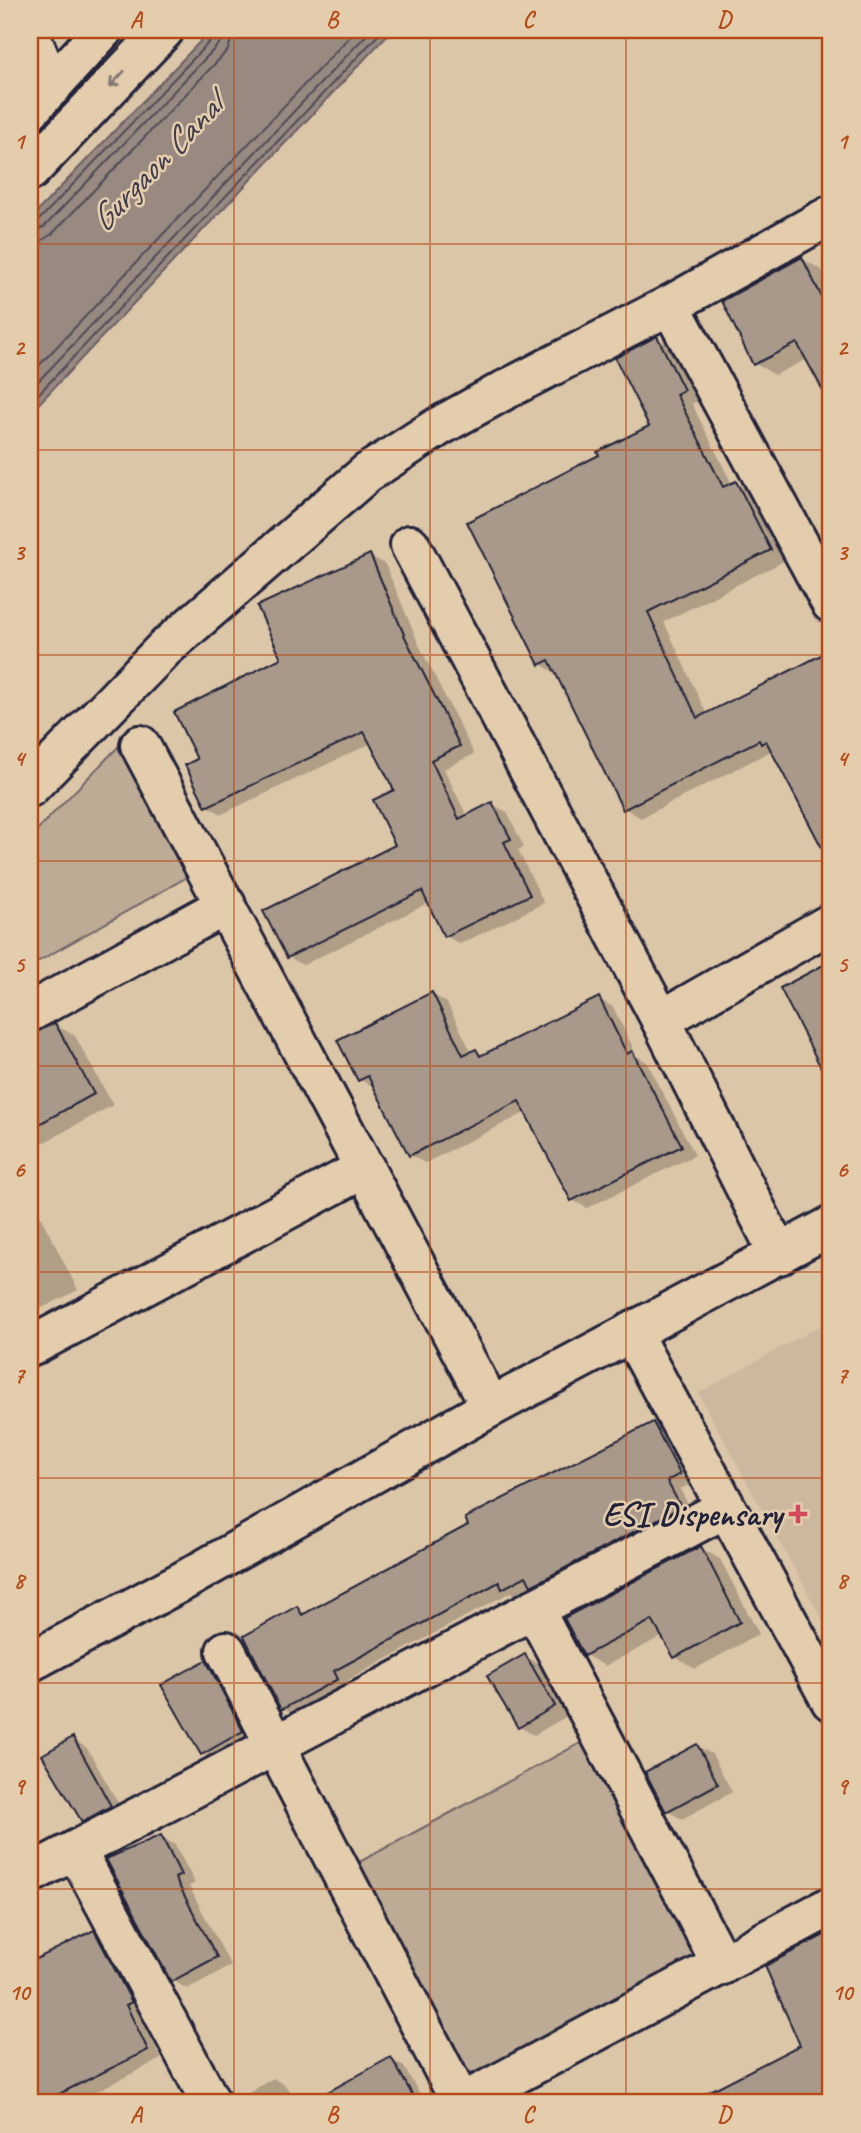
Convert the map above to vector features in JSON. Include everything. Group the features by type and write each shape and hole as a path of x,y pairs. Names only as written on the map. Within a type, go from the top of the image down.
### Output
{"street":[{"path":"41,98 103,30"},
{"path":"30,171 164,30"},
{"path":"30,35 41,98"},
{"path":"30,786 164,649 367,473 492,397 670,304 831,215"},
{"path":"670,304 818,549 831,603"},
{"path":"410,545 661,1020 779,1255"},
{"path":"139,745 491,1407"},
{"path":"30,1012 226,905"},
{"path":"661,1020 831,923"},
{"path":"30,1347 365,1168"},
{"path":"30,1662 183,1581 491,1407 831,1226"},
{"path":"631,1332 831,1701"},
{"path":"30,1874 726,1508"},
{"path":"534,1609 722,1965"},
{"path":"226,1651 461,2103 831,1906"},
{"path":"76,1850 211,2103"}],"shaded area":[{"path":"118,747 187,877 30,966 30,837"},
{"name":"ESI Dispensary","path":"831,1320 831,1635 698,1393"},
{"path":"582,1742 697,1956 467,2080 352,1866"}],"water":[{"name":"Gurgaon Canal","path":"211,30 392,30 30,413 30,219"}],"building":[{"path":"802,257 831,316 831,405 797,343 753,365 722,301"},
{"path":"657,336 684,390 676,394 723,487 736,481 771,550 648,612 697,718 831,650 831,865 766,741 761,744 759,740 623,810 549,660 539,665 467,522 599,455 597,452 649,426 615,358"},
{"path":"370,554 405,637 460,746 431,760 459,819 492,802 511,839 504,842 530,895 444,937 422,891 287,958 263,911 395,845 373,800 394,790 364,732 206,807 185,765 197,759 174,712 281,658 257,606"},
{"path":"831,961 831,1087 780,988"},
{"path":"432,992 463,1055 476,1049 480,1056 599,997 627,1054 632,1051 682,1146 571,1201 519,1101 409,1156 368,1076 358,1081 337,1040"},
{"path":"55,1023 94,1094 30,1129 30,1034"},
{"path":"653,1422 680,1474 667,1481 681,1507 531,1586 526,1576 502,1589 499,1582 334,1671 338,1679 281,1710 244,1636 297,1606 302,1615 468,1525 465,1518"},
{"path":"701,1546 740,1622 674,1658 652,1620 584,1656 564,1618"},
{"path":"525,1654 555,1706 518,1728 487,1676"},
{"path":"206,1660 243,1731 201,1755 161,1685"},
{"path":"73,1737 111,1806 82,1822 42,1755"},
{"path":"697,1744 718,1784 666,1812 645,1772"},
{"path":"161,1835 181,1875 175,1878 217,1957 171,1982 106,1859"},
{"path":"94,1930 132,2002 126,2005 148,2050 41,2103 30,2103 30,1962"},
{"path":"826,1934 831,1947 831,2103 687,2103 800,2045 765,1966"},
{"path":"391,2057 417,2103 308,2103"}],"place":[{"name":"ESI Dispensary","path":"798,1514"}]}
